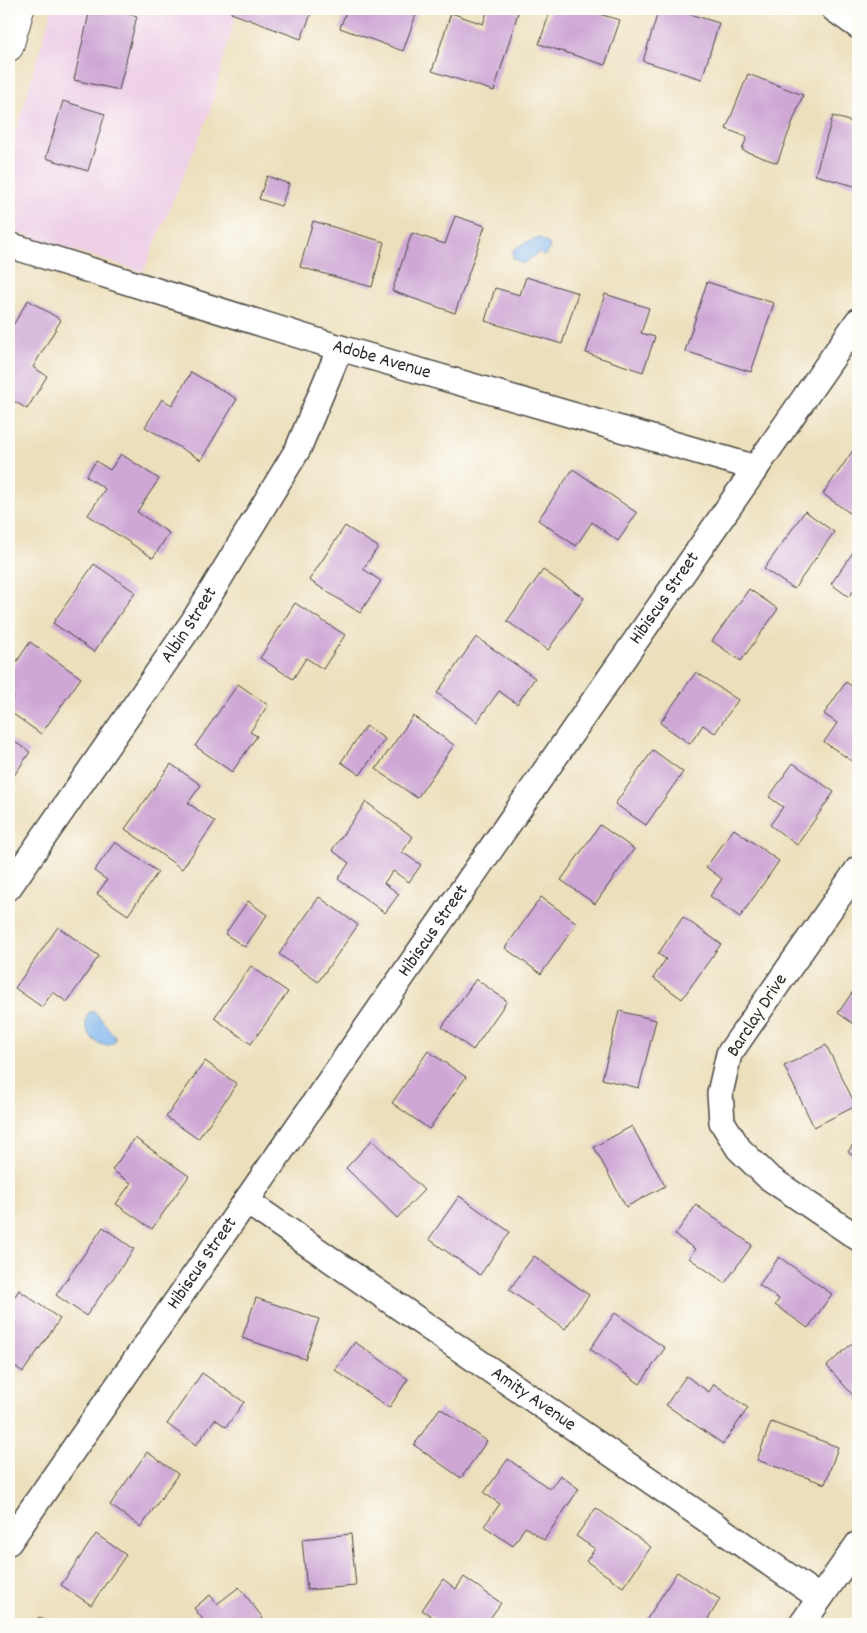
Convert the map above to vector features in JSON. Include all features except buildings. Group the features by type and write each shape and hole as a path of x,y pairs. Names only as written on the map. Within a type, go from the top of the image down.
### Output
{"main road":[{"path":"9,47 20,9"}],"street":[{"path":"834,9 858,26"},
{"name":"Adobe Avenue","path":"9,245 340,348 756,468"},
{"name":"Hibiscus Street","path":"9,1542 858,321"},
{"name":"Albin Street","path":"9,887 198,614 298,449 340,348"},
{"name":"Barclay Drive","path":"858,869 729,1054 720,1094 722,1122 739,1149 768,1177 858,1238"},
{"name":"Amity Avenue","path":"246,1201 820,1598"},
{"path":"802,1624 858,1544"}],"shaded area":[{"path":"52,9 237,9 209,114 143,272 9,230 9,156"}],"water":[{"path":"540,238 549,244 550,248 545,255 539,252 523,264 513,258 512,251 524,243"},
{"path":"89,1012 97,1014 115,1036 115,1041 105,1045 100,1044 91,1037 86,1026"}]}
